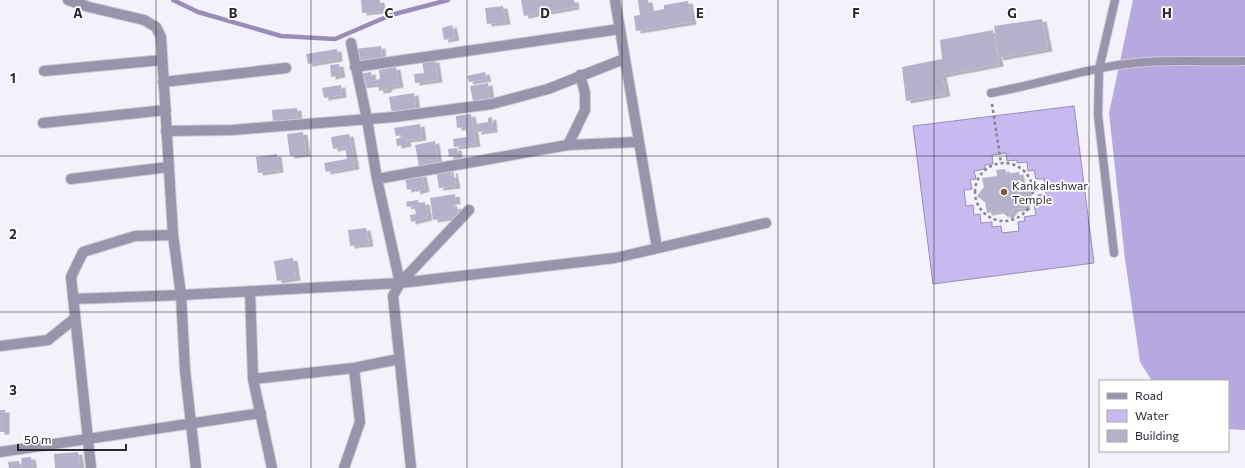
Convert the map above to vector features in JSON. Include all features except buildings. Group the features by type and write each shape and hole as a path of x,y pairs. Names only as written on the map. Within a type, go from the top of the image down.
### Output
{"street":[{"path":"68,0 89,7 144,20 156,26 161,37 168,168 181,295 185,370 196,468"},
{"path":"615,0 657,248"},
{"path":"354,67 620,29"},
{"path":"351,43 354,67 367,119 377,179 400,283"},
{"path":"44,71 162,60"},
{"path":"166,131 232,130 367,119 492,104 548,89 580,75 624,60"},
{"path":"163,82 286,68"},
{"path":"568,145 585,110 585,93 580,75"},
{"path":"43,123 166,110"},
{"path":"377,179 568,145 638,142"},
{"path":"71,180 168,168"},
{"path":"411,468 393,296 400,283 469,210"},
{"path":"73,299 181,295 400,283 615,258 766,223"},
{"path":"91,468 74,319 71,277 83,252 135,236 174,235"},
{"path":"250,291 253,380 272,468"},
{"path":"0,346 48,340 74,319"},
{"path":"253,380 354,368 399,359"},
{"path":"344,468 360,422 354,368"},
{"path":"0,452 190,422 261,413"}],"lane":[{"path":"1114,253 1098,115 1099,69 1115,0"},
{"path":"991,92 1020,88 1099,69 1146,62 1245,61"}],"path":[{"path":"994,116 1001,163"},
{"path":"1001,163 1011,163 1020,167 1027,173 1032,182 1034,191 1033,201 1029,210 1013,221 1004,222 994,220 986,216 979,208 976,199 975,189 978,179 984,171 1001,163"}],"shaded area":[{"path":"1133,0 1245,0 1245,430 1229,429 1229,380 1151,380 1140,362 1125,259 1109,113"}],"water":[{"path":"1074,106 1094,263 933,284 913,126","holes":["1006,153 1007,161 1017,160 1017,163 1027,162 1028,171 1034,170 1036,179 1044,179 1046,194 1038,195 1039,203 1034,204 1036,215 1024,217 1025,221 1018,222 1019,231 1002,233 1001,226 992,227 992,222 981,223 980,214 974,215 973,205 966,206 964,190 972,189 970,180 976,179 974,171 985,169 985,165 993,164 992,155"]}],"waterway":[{"path":"173,0 198,12 281,36 335,39 391,15 448,0"}],"place":[{"name":"Kankaleshwar Temple","path":"1004,192"}]}
